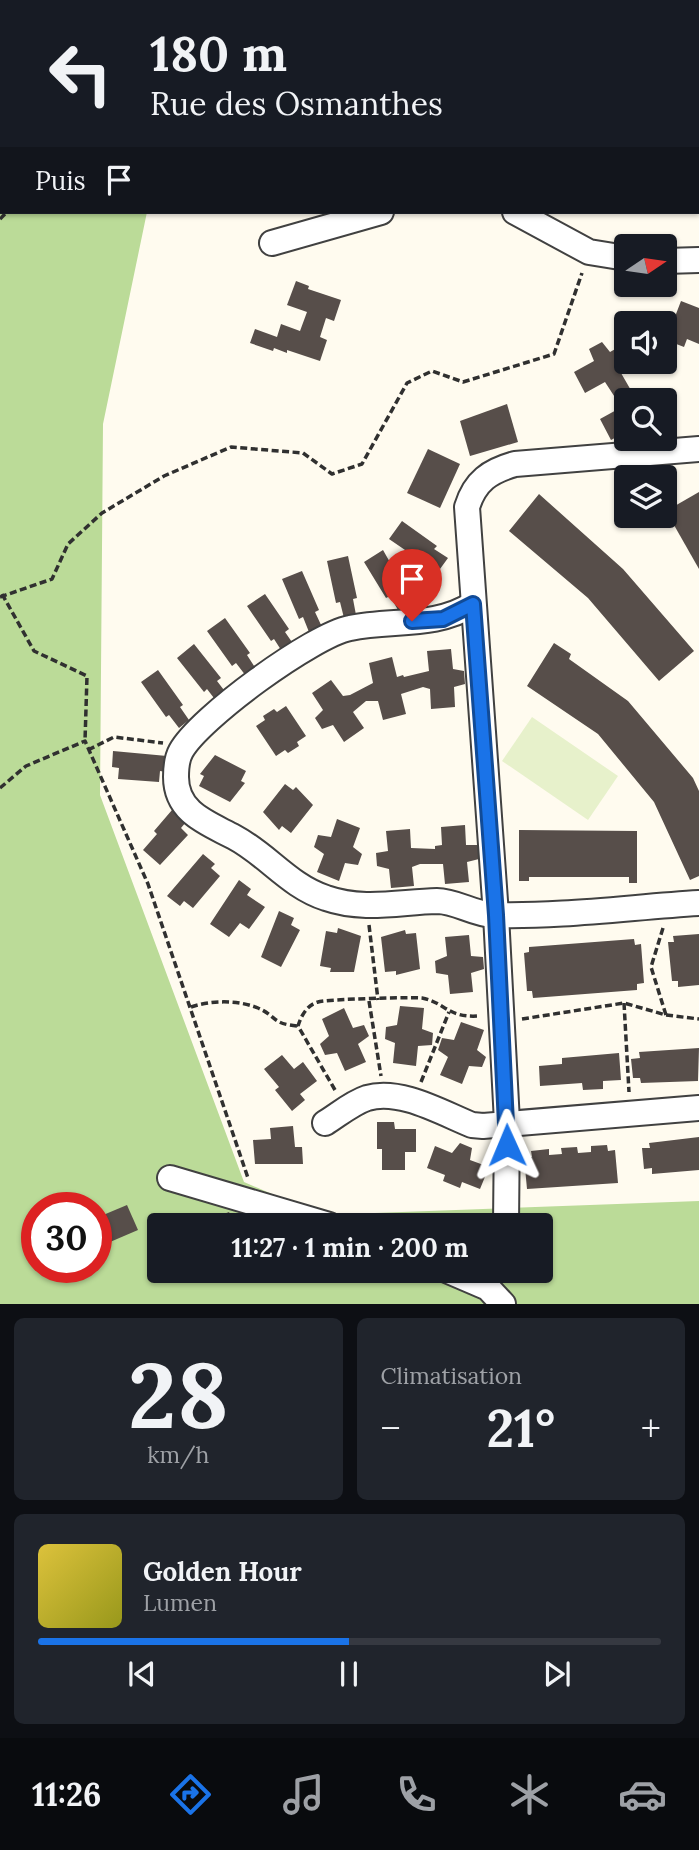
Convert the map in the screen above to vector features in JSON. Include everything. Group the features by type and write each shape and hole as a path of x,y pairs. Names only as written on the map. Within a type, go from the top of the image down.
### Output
{"street":[{"path":"272,243 374,214"},
{"path":"519,214 589,251 614,256"},
{"path":"677,261 699,260"},
{"path":"506,1213 507,1122 496,915 467,507 474,489 488,473 534,461 699,449"},
{"path":"473,604 443,619 351,627 325,637 255,683 213,717 181,751 176,780 184,804 192,814 250,846 295,884 325,898 366,906 438,901 496,915 699,903"},
{"path":"325,1123 368,1098 383,1095 413,1102 472,1125 699,1108"},
{"path":"170,1178 288,1213"}],"path":[{"path":"249,1180 148,884 85,741 87,676 34,651 1,595 52,579 68,544 102,513 164,476 231,447 303,453 332,474 362,464 407,383 432,370 463,382 554,354 589,251"},
{"path":"88,750 114,737 158,740 181,751"},
{"path":"0,788 26,766 85,741"},
{"path":"660,905 663,931 651,967 666,1016"},
{"path":"366,906 377,1000"},
{"path":"298,1026 302,1016 319,1001 420,998 449,1012 472,1016 501,1017 624,1003 666,1016 699,1019"},
{"path":"369,1001 383,1095"},
{"path":"191,1007 225,1002 257,1007 275,1022 298,1026"},
{"path":"624,1003 631,1113"},
{"path":"413,1102 449,1012"},
{"path":"298,1026 346,1109"}],"green space":[{"path":"0,214 147,214 103,424 100,795 244,1182 316,1213 147,1213 147,1283 553,1283 553,1213 375,1213 699,1201 699,1304 0,1304"},
{"path":"532,717 618,776 588,820 502,761"}],"building":[{"path":"296,281 309,286 308,289 341,300 334,321 326,318 320,337 327,340 320,361 287,350 287,353 274,348 273,351 250,343 255,329 277,337 281,324 300,331 307,312 287,305"},
{"path":"681,301 699,308 699,344 687,339 684,347 677,344 677,311"},
{"path":"602,342 610,352 614,350 614,374 622,374 630,388 614,388 614,396 605,382 585,393 574,372 594,361 589,349"},
{"path":"507,404 518,442 470,456 460,421"},
{"path":"614,411 614,438 611,440 600,419"},
{"path":"428,449 460,464 440,508 407,493"},
{"path":"699,492 699,569 676,528 677,505"},
{"path":"539,494 623,569 694,651 659,681 588,598 509,531"},
{"path":"402,521 437,546 434,549 448,558 440,569 427,560 424,563 389,539"},
{"path":"383,550 404,587 401,589 409,603 398,610 390,596 386,598 364,562"},
{"path":"348,556 357,598 353,599 356,615 344,618 340,602 336,603 327,561"},
{"path":"302,571 319,610 315,612 322,627 309,632 303,617 299,619 282,579"},
{"path":"265,594 289,629 285,632 294,645 283,653 274,639 271,641 247,606"},
{"path":"225,618 250,653 247,655 256,669 246,676 236,663 232,666 207,631"},
{"path":"554,643 571,654 569,659 628,701 693,778 699,791 699,876 690,880 654,802 598,734 527,686"},
{"path":"194,644 221,678 217,681 227,694 217,702 207,689 204,692 177,658"},
{"path":"451,649 453,669 464,671 465,684 454,687 455,707 431,709 430,689 423,687 401,694 406,714 383,720 378,701 366,701 353,712 364,728 344,742 333,725 322,729 315,718 323,710 312,693 331,680 343,696 350,695 373,683 369,663 392,657 397,677 404,677 429,671 427,651"},
{"path":"158,670 183,705 180,707 189,720 179,728 169,715 166,717 141,682"},
{"path":"286,706 306,736 297,742 299,746 276,756 256,726 265,720 263,716"},
{"path":"113,751 167,756 166,772 160,771 159,782 118,779 119,768 112,767"},
{"path":"215,755 246,771 241,781 245,783 230,802 199,786 204,776 200,774"},
{"path":"285,784 293,790 296,787 313,805 291,833 282,826 279,830 263,812"},
{"path":"172,810 186,822 181,828 188,835 160,865 143,850 157,834 154,831"},
{"path":"337,819 360,828 353,847 362,854 358,865 345,863 339,881 317,872 324,854 314,847 318,835 331,837"},
{"path":"465,825 466,845 478,845 479,859 467,862 469,882 445,884 443,864 420,864 412,867 414,886 391,888 389,869 377,866 376,853 388,851 386,831 410,829 411,848 435,849 435,846 442,845 441,827"},
{"path":"519,830 637,831 637,883 629,883 629,877 529,877 529,881 519,881"},
{"path":"203,854 215,864 211,868 220,876 193,908 184,901 180,906 167,896"},
{"path":"239,880 251,889 247,895 265,907 249,929 240,923 229,937 210,924"},
{"path":"279,911 294,918 291,925 300,930 281,967 261,957"},
{"path":"338,928 361,936 354,972 330,972 331,968 320,966 326,931 337,933"},
{"path":"405,930 406,934 416,933 420,969 396,975 396,971 385,972 381,937"},
{"path":"699,934 699,985 678,987 678,981 672,981 668,942 674,942 673,936"},
{"path":"469,935 471,956 483,957 484,969 471,973 473,992 450,994 448,975 436,973 435,961 447,956 445,937"},
{"path":"634,939 635,945 641,944 644,983 637,984 637,990 533,998 532,991 527,991 524,953 529,952 529,947"},
{"path":"400,1006 424,1008 422,1029 433,1033 432,1045 418,1046 416,1066 393,1063 395,1043 385,1039 386,1027 397,1025"},
{"path":"344,1008 353,1028 364,1025 369,1036 358,1044 366,1062 345,1071 337,1053 325,1055 320,1044 329,1036 322,1019"},
{"path":"461,1022 484,1030 477,1050 486,1057 482,1067 469,1066 462,1084 440,1075 448,1057 438,1050 442,1038 454,1040"},
{"path":"699,1048 698,1081 641,1083 640,1078 633,1078 631,1059 640,1058 639,1052"},
{"path":"619,1053 621,1080 603,1081 603,1089 583,1090 582,1083 540,1086 539,1066 562,1064 562,1058"},
{"path":"282,1055 294,1069 303,1062 317,1081 300,1094 305,1100 292,1111 275,1090 279,1087 264,1069"},
{"path":"377,1122 394,1122 395,1129 416,1129 416,1152 405,1152 405,1170 382,1170 382,1149 377,1149"},
{"path":"293,1126 295,1147 302,1147 303,1164 255,1164 253,1140 271,1139 270,1128"},
{"path":"699,1137 699,1170 652,1174 652,1168 644,1169 642,1148 650,1148 649,1143"},
{"path":"460,1143 472,1148 470,1160 489,1167 480,1189 462,1182 460,1188 443,1181 445,1175 427,1168 435,1146 452,1153"},
{"path":"607,1145 608,1151 615,1150 618,1183 527,1189 524,1157 532,1157 531,1151 549,1149 549,1155 562,1154 561,1148 577,1147 578,1153 591,1152 591,1146"},
{"path":"127,1205 138,1230 112,1241 112,1211"}],"route":[{"path":"412,621 443,619 473,604 496,915 507,1145"}]}
